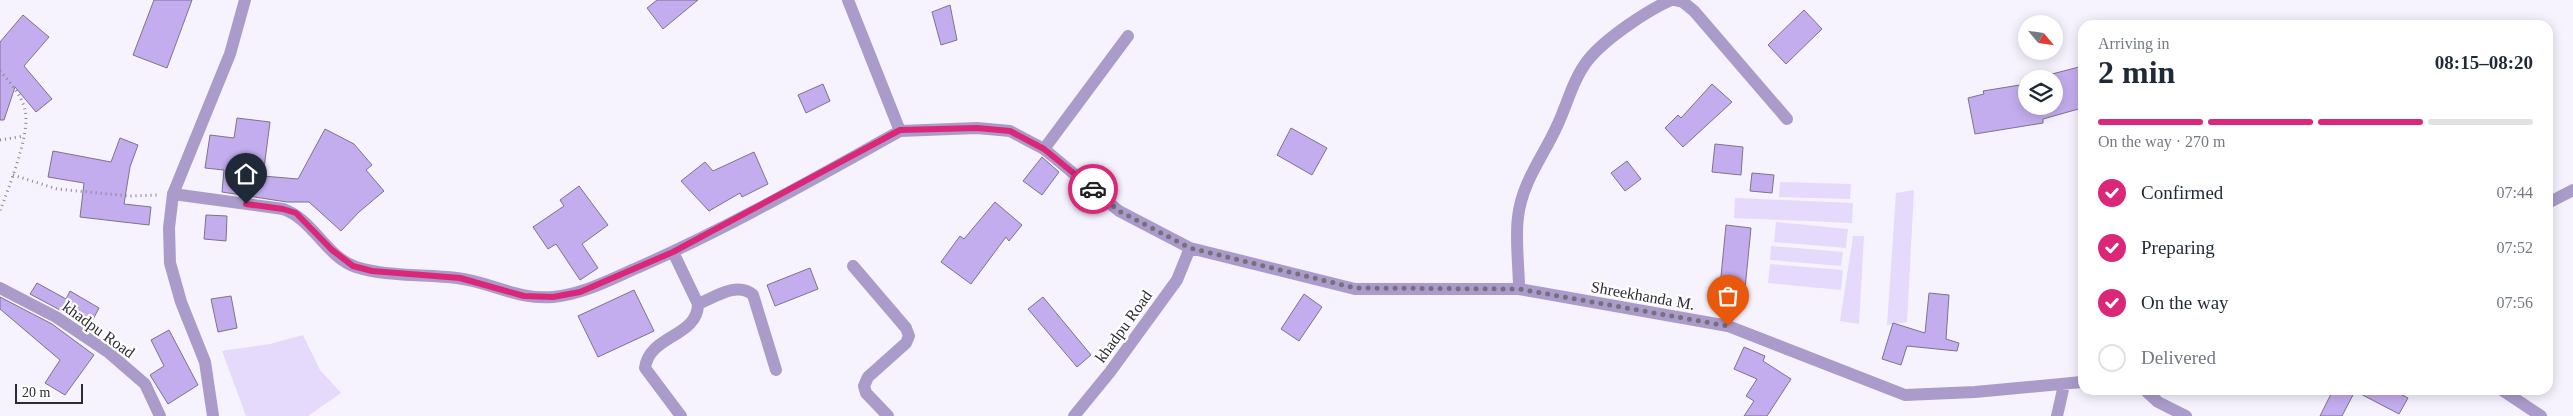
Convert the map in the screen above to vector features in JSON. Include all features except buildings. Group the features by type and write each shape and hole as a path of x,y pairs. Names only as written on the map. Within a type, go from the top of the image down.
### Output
{"street":[{"path":"213,416 205,362 181,302 170,263 168,228 173,194 230,54 245,0"},
{"path":"173,194 283,209 296,213 332,250 353,266 372,271 460,278 524,296 553,297 580,292 673,252 900,130 848,0"},
{"path":"1519,289 1517,218 1523,191 1557,127 1588,60 1623,29 1655,7 1673,0 1683,2 1694,11 1787,119"},
{"path":"1044,149 1128,36"},
{"name":"Shreekhanda M.","path":"900,130 977,128 1010,131 1044,149 1119,211 1190,248 1355,288 1519,289 1728,326 1905,395 2078,383"},
{"path":"2553,200 2573,190"},
{"name":"khadpu Road","path":"1074,416 1110,372 1177,280 1190,248"},
{"path":"673,252 698,304 698,313 693,323 651,351 646,358 645,368 680,416"},
{"path":"853,266 906,328 909,336 906,343 868,377 864,386 866,393 888,416"},
{"name":"khadpu Road","path":"0,288 56,317 108,352 145,384 160,416"},
{"path":"698,304 738,288 748,290 753,295 776,370"},
{"path":"2057,416 2064,385"},
{"path":"2150,395 2158,402 2186,416"},
{"path":"2510,395 2541,416"}],"path":[{"path":"0,71 11,84 26,111 24,136 0,211"},
{"path":"0,140 24,136"},
{"path":"13,175 57,189 130,196 173,194"}],"shaded area":[{"path":"1780,182 1851,184 1850,199 1779,197"},
{"path":"1914,190 1907,322 1887,325 1896,193"},
{"path":"1735,198 1853,203 1852,223 1734,218"},
{"path":"1776,222 1848,229 1846,248 1774,242"},
{"path":"1853,236 1864,236 1859,324 1840,321"},
{"path":"1771,246 1843,252 1841,266 1770,260"},
{"path":"1770,264 1843,270 1841,290 1768,283"},
{"path":"303,335 320,370 341,393 308,416 246,416 222,351 270,344"}],"way so far":[{"path":"1093,189 1119,211 1190,248 1355,288 1519,289 1728,326"}],"route":[{"path":"246,204 283,209 296,213 332,250 353,266 372,271 460,278 524,296 553,297 580,292 673,252 900,130 977,128 1010,131 1044,149 1093,189"}]}
